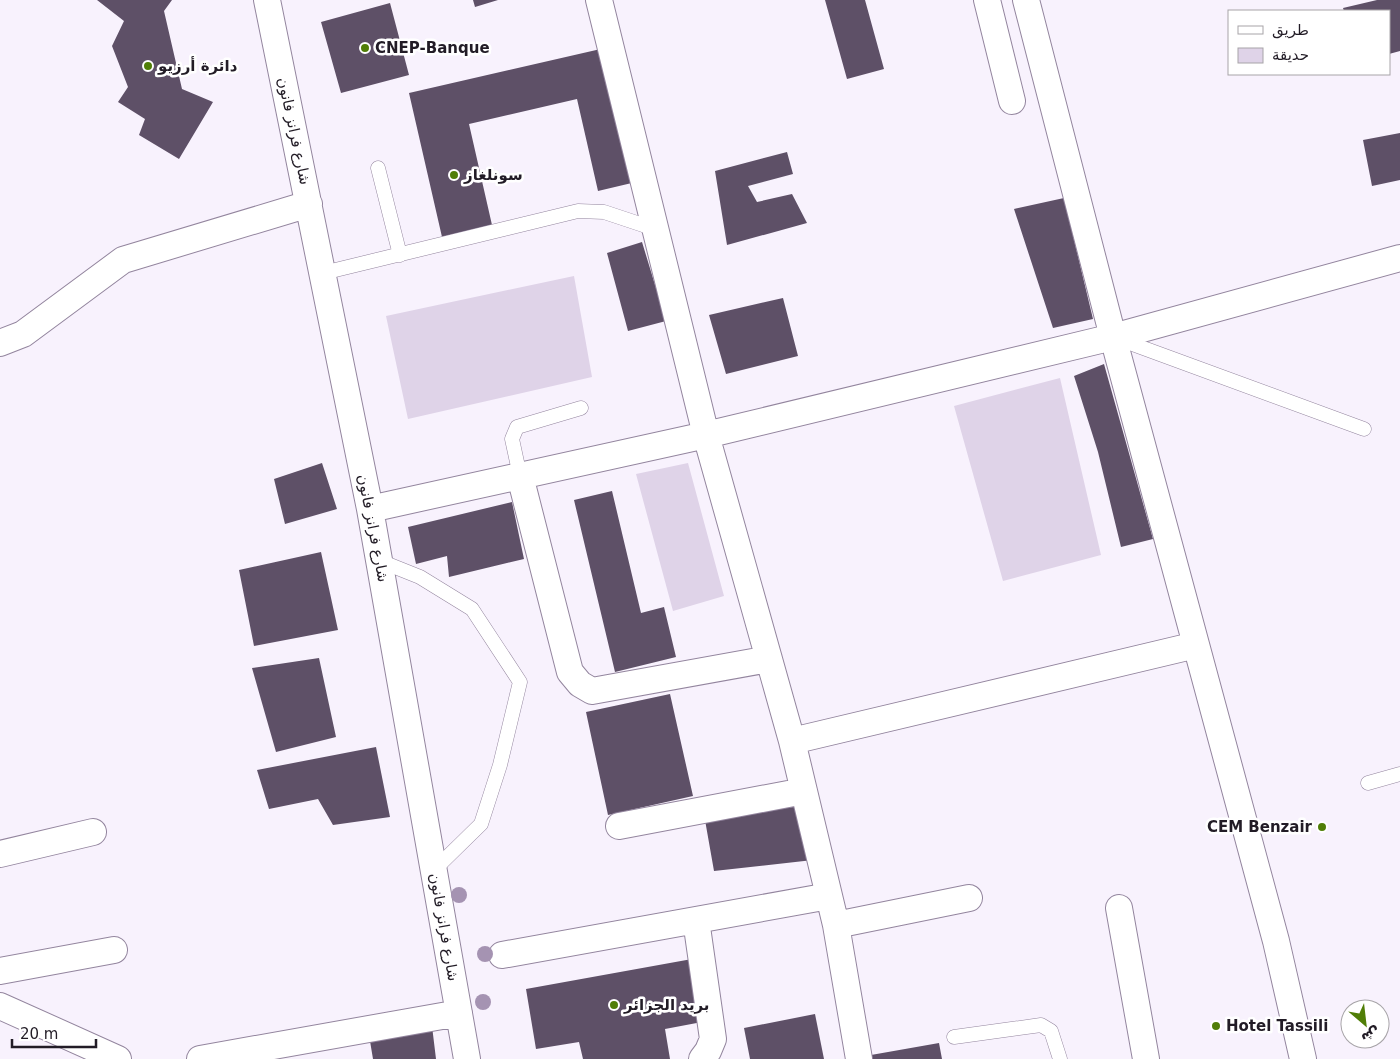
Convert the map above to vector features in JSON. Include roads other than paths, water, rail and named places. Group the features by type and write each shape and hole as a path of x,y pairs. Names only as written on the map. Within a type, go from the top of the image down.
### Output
{"street":[{"name":"شارع فرانز فانون","path":"267,0 380,561 467,1059"},
{"path":"599,0 706,435 792,741 836,925 859,1059"},
{"path":"987,0 1012,101"},
{"path":"1026,0 1113,337 1276,941 1303,1059"},
{"path":"0,343 23,334 123,260 309,204"},
{"path":"370,509 706,435 1113,337 1400,258"},
{"path":"520,476 570,672 580,684 592,691 769,659"},
{"path":"792,741 1196,645"},
{"path":"619,826 804,791"},
{"path":"0,854 93,832"},
{"path":"502,955 829,896"},
{"path":"836,925 969,898"},
{"path":"1119,908 1146,1059"},
{"path":"696,920 713,1039 702,1059"},
{"path":"0,971 114,950"},
{"path":"0,1006 118,1059"},
{"path":"200,1059 459,1013"}],"lane":[{"path":"378,168 400,254"},
{"path":"322,273 578,211 604,212 655,229"},
{"path":"1113,337 1364,429"},
{"path":"520,476 512,439 517,427 581,408"},
{"path":"380,561 420,577 472,609 520,682 500,766 481,824 434,870"},
{"path":"1368,783 1400,774"},
{"path":"954,1037 1041,1025 1051,1031 1060,1059"}],"place":[{"name":"CNEP-Banque","path":"365,48"},
{"name":"دائرة أرزيو","path":"148,66"},
{"name":"سونلغاز","path":"454,175"},
{"name":"CEM Benzair","path":"1322,827"},
{"name":"بريد الجزائر","path":"614,1005"},
{"name":"Hotel Tassili","path":"1216,1026"}]}
